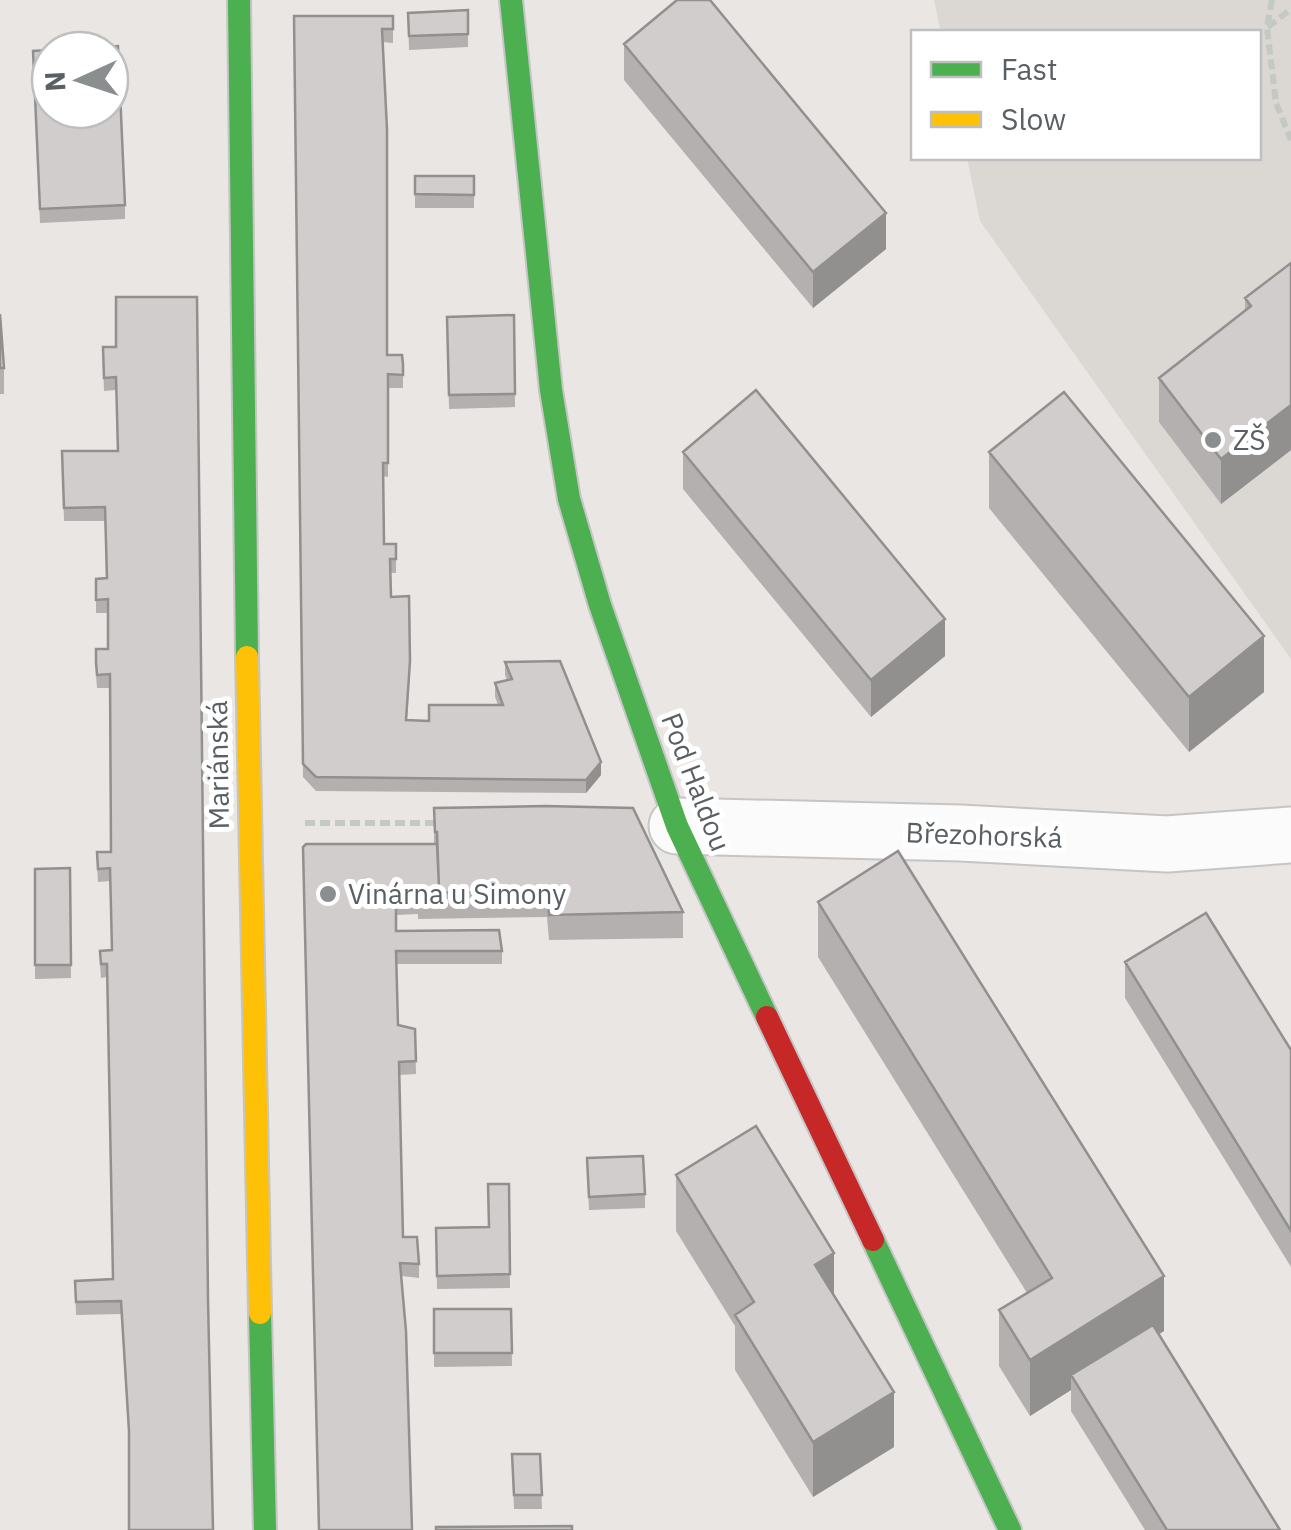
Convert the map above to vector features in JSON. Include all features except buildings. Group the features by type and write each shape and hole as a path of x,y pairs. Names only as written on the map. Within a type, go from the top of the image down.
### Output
{"street":[{"name":"Mariánská","path":"239,0 249,823 265,1530"},
{"name":"Pod Haldou","path":"511,0 551,390 569,500 600,605 677,826 1010,1530"},
{"name":"Březohorská","path":"677,826 960,833 1167,844 1291,835"}],"path":[{"path":"1272,0 1267,28 1276,103 1291,140"},
{"path":"1267,28 1291,9"},
{"path":"249,823 458,823"}],"shaded area":[{"name":"ZŠ","path":"934,0 1291,0 1291,659 980,221 967,160 1261,160 1261,30 941,30"}],"traffic: fast":[{"path":"239,0 247,657"},
{"path":"511,0 551,390 569,499 600,605 677,826 767,1017"},
{"path":"873,1240 1010,1530"},
{"path":"260,1313 265,1530"}],"traffic: slow":[{"path":"247,657 260,1313"}],"traffic: jam":[{"path":"767,1017 873,1240"}],"place":[{"name":"ZŠ","path":"1213,440"},
{"name":"Vinárna u Simony","path":"328,894"}]}
